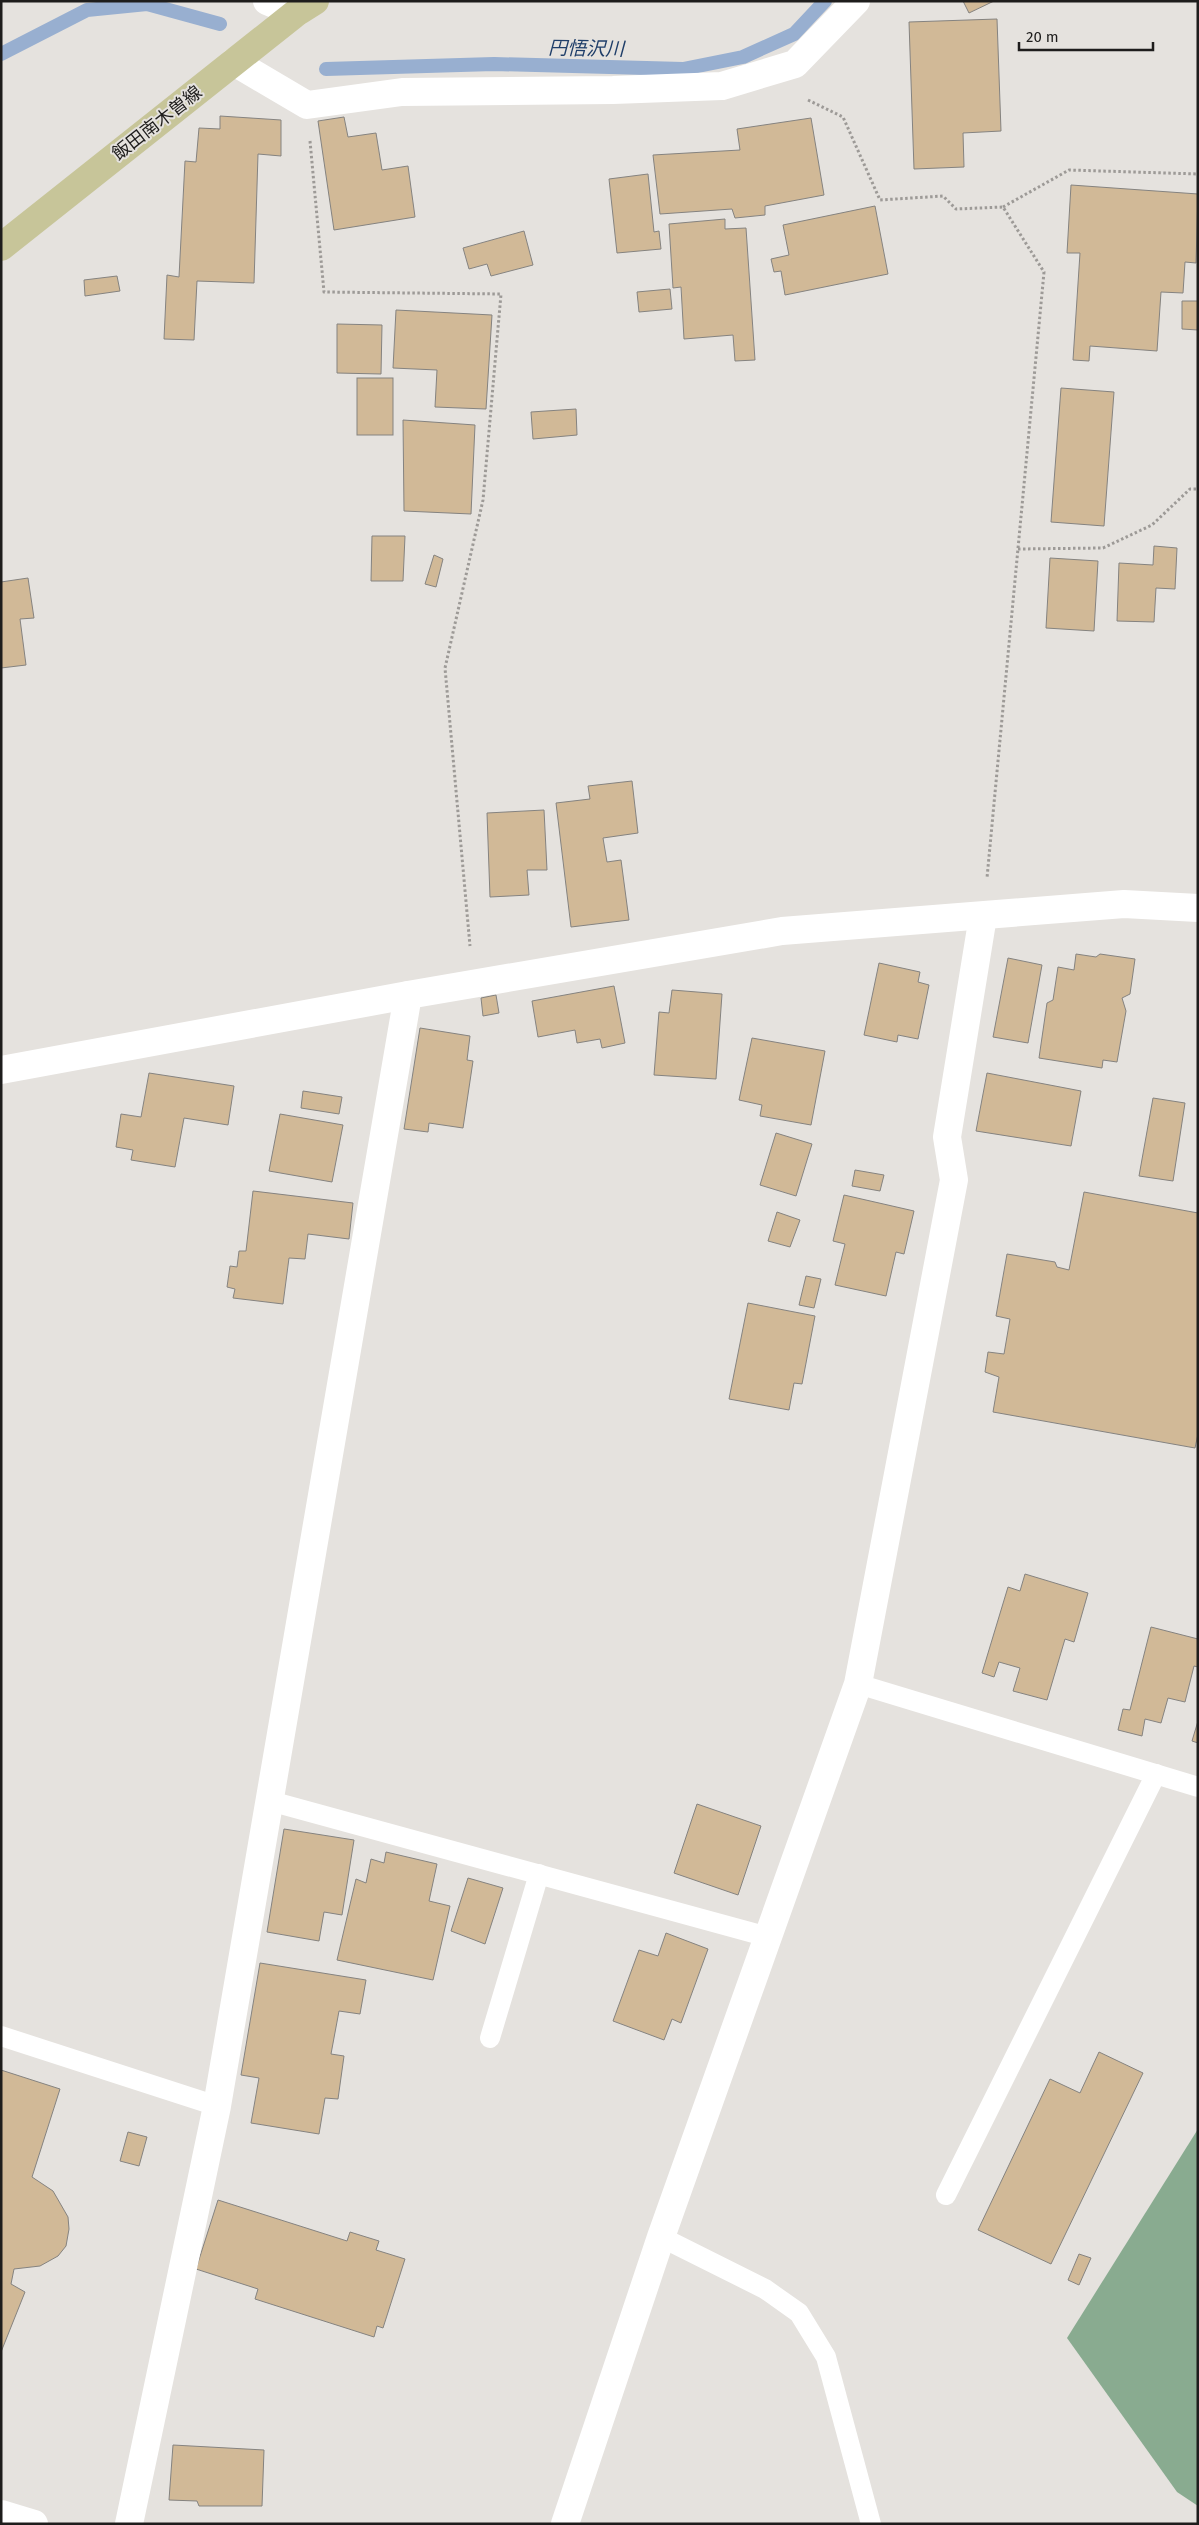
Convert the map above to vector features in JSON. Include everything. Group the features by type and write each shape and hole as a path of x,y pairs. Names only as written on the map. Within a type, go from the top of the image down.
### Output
{"main road":[{"name":"飯田南木曽線","path":"1,247 306,7"}],"street":[{"path":"267,1 306,7"},
{"path":"234,62 307,105 402,92 613,90 722,86 795,64 856,1"},
{"path":"1,1070 408,995 782,931 1124,904 1198,908"},
{"path":"565,2524 661,2237 858,1684 954,1180 947,1137 983,916"},
{"path":"129,2524 217,2106 408,995"},
{"path":"1,2514 34,2524"}],"lane":[{"path":"858,1684 1198,1787"},
{"path":"946,2195 1156,1774"},
{"path":"270,1801 768,1937"},
{"path":"490,2038 539,1874"},
{"path":"1,2036 217,2106"},
{"path":"661,2237 766,2289 800,2313 826,2357 871,2524"}],"path":[{"path":"801,101 810,100 843,117 880,200 943,196 956,209 1003,207 1069,170 1198,174"},
{"path":"307,105 324,292 501,294 483,500 446,668 474,984"},
{"path":"983,916 1044,272 1003,207"},
{"path":"1018,549 1103,548 1152,524 1190,489 1198,489"}],"green space":[{"path":"1198,2129 1198,2506 1177,2492 1067,2338"}],"building":[{"path":"963,1 994,1 969,13"},
{"path":"997,19 1001,131 963,133 964,167 914,169 909,22"},
{"path":"220,116 281,120 281,156 258,154 254,283 197,281 194,340 164,339 167,275 179,277 185,161 196,162 199,128 220,129"},
{"path":"344,117 348,137 376,133 382,170 408,166 415,217 334,230 318,121"},
{"path":"811,118 824,195 765,206 765,215 735,218 732,209 660,214 653,155 740,150 737,129"},
{"path":"648,174 654,232 659,231 661,249 617,253 609,179"},
{"path":"1071,185 1198,194 1196,263 1185,262 1183,293 1161,292 1157,351 1090,346 1089,361 1073,360 1080,253 1067,253"},
{"path":"875,206 888,274 785,295 781,271 774,272 771,259 789,255 783,225"},
{"path":"725,219 725,229 746,228 755,360 735,361 733,335 684,339 681,287 673,288 669,224"},
{"path":"524,231 533,265 491,276 487,264 469,269 463,248"},
{"path":"117,276 120,291 85,296 84,280"},
{"path":"670,289 672,309 639,312 637,292"},
{"path":"1182,301 1198,301 1198,330 1182,329"},
{"path":"396,310 492,315 486,409 435,407 437,370 393,368"},
{"path":"337,324 382,325 381,374 337,373"},
{"path":"357,378 393,378 393,435 357,435"},
{"path":"1061,388 1114,392 1104,526 1051,522"},
{"path":"576,409 577,435 533,439 531,412"},
{"path":"403,420 475,425 471,514 404,511"},
{"path":"372,536 405,536 403,581 371,581"},
{"path":"1154,546 1177,548 1175,589 1156,588 1154,622 1117,621 1119,563 1153,565"},
{"path":"434,555 443,559 436,587 425,584"},
{"path":"1050,558 1098,561 1094,631 1046,628"},
{"path":"28,578 34,618 20,619 26,665 1,668 1,582"},
{"path":"632,781 638,833 603,838 607,862 621,860 629,920 571,927 556,803 590,799 588,786"},
{"path":"544,810 547,870 527,870 529,895 490,897 487,813"},
{"path":"1076,954 1096,957 1100,954 1135,959 1130,994 1122,998 1126,1011 1117,1062 1103,1060 1102,1068 1039,1058 1047,1003 1053,1000 1058,967 1074,970"},
{"path":"1008,958 1042,965 1028,1043 993,1037"},
{"path":"879,963 920,972 918,982 929,985 918,1039 898,1035 897,1042 864,1035"},
{"path":"614,986 625,1043 602,1048 600,1039 577,1043 575,1030 538,1037 532,1001"},
{"path":"672,990 722,994 716,1079 654,1075 659,1012 669,1013"},
{"path":"496,995 499,1013 483,1016 481,998"},
{"path":"420,1028 470,1036 467,1060 473,1061 463,1128 429,1123 428,1132 404,1129"},
{"path":"752,1038 825,1051 811,1125 760,1116 762,1105 739,1100"},
{"path":"149,1073 234,1086 228,1125 184,1118 175,1167 131,1160 133,1150 116,1147 121,1114 141,1117"},
{"path":"987,1073 1081,1091 1071,1146 976,1131"},
{"path":"303,1091 342,1097 339,1114 301,1108"},
{"path":"1153,1098 1185,1103 1173,1181 1139,1176"},
{"path":"280,1114 343,1125 332,1182 269,1171"},
{"path":"776,1133 812,1144 796,1196 760,1185"},
{"path":"855,1170 884,1175 880,1191 852,1186"},
{"path":"253,1191 353,1203 349,1239 308,1234 305,1259 289,1258 283,1304 233,1298 235,1289 227,1287 230,1266 237,1267 239,1251 246,1251"},
{"path":"1084,1192 1198,1213 1198,1434 1195,1448 993,1412 999,1377 985,1372 988,1352 1004,1354 1010,1319 996,1316 1007,1254 1055,1262 1057,1267 1069,1270"},
{"path":"844,1195 914,1211 904,1254 896,1252 886,1296 835,1285 845,1244 833,1241"},
{"path":"777,1212 800,1220 790,1247 768,1241"},
{"path":"806,1276 821,1279 814,1308 799,1305"},
{"path":"748,1303 815,1316 802,1384 794,1383 789,1410 729,1399"},
{"path":"1025,1574 1088,1593 1074,1642 1065,1639 1047,1700 1013,1691 1020,1668 999,1662 994,1677 982,1673 1008,1587 1020,1591"},
{"path":"1151,1627 1198,1639 1198,1667 1194,1666 1185,1702 1168,1698 1161,1723 1145,1719 1142,1736 1118,1730 1123,1709 1130,1710"},
{"path":"1198,1721 1198,1743 1192,1741"},
{"path":"697,1804 761,1826 738,1895 674,1873"},
{"path":"284,1829 354,1840 342,1915 324,1912 319,1941 267,1932"},
{"path":"386,1852 437,1864 429,1901 450,1906 433,1980 337,1960 356,1879 366,1883 371,1859 384,1863"},
{"path":"468,1878 503,1888 485,1944 451,1931"},
{"path":"666,1933 708,1949 681,2023 672,2019 664,2040 613,2021 639,1950 658,1956"},
{"path":"260,1963 366,1980 360,2014 339,2011 331,2054 344,2056 338,2099 325,2098 319,2134 251,2123 259,2078 241,2075"},
{"path":"1099,2052 1143,2073 1051,2264 978,2230 1050,2079 1080,2093"},
{"path":"1,2070 60,2089 32,2177 53,2191 68,2217 69,2229 66,2246 58,2256 40,2266 14,2269 11,2284 25,2292 1,2352"},
{"path":"128,2132 147,2137 139,2166 120,2161"},
{"path":"218,2200 347,2241 350,2232 379,2241 376,2250 405,2259 383,2328 377,2326 374,2337 255,2299 258,2289 196,2269"},
{"path":"1079,2254 1091,2258 1079,2285 1068,2280"},
{"path":"173,2445 264,2450 262,2506 199,2506 197,2501 169,2500"}],"waterway":[{"name":"円悟沢川","path":"326,69 494,64 683,69 743,57 794,34 825,1"},
{"name":"円悟沢川","path":"1,54 87,10 147,4 220,24"}]}
